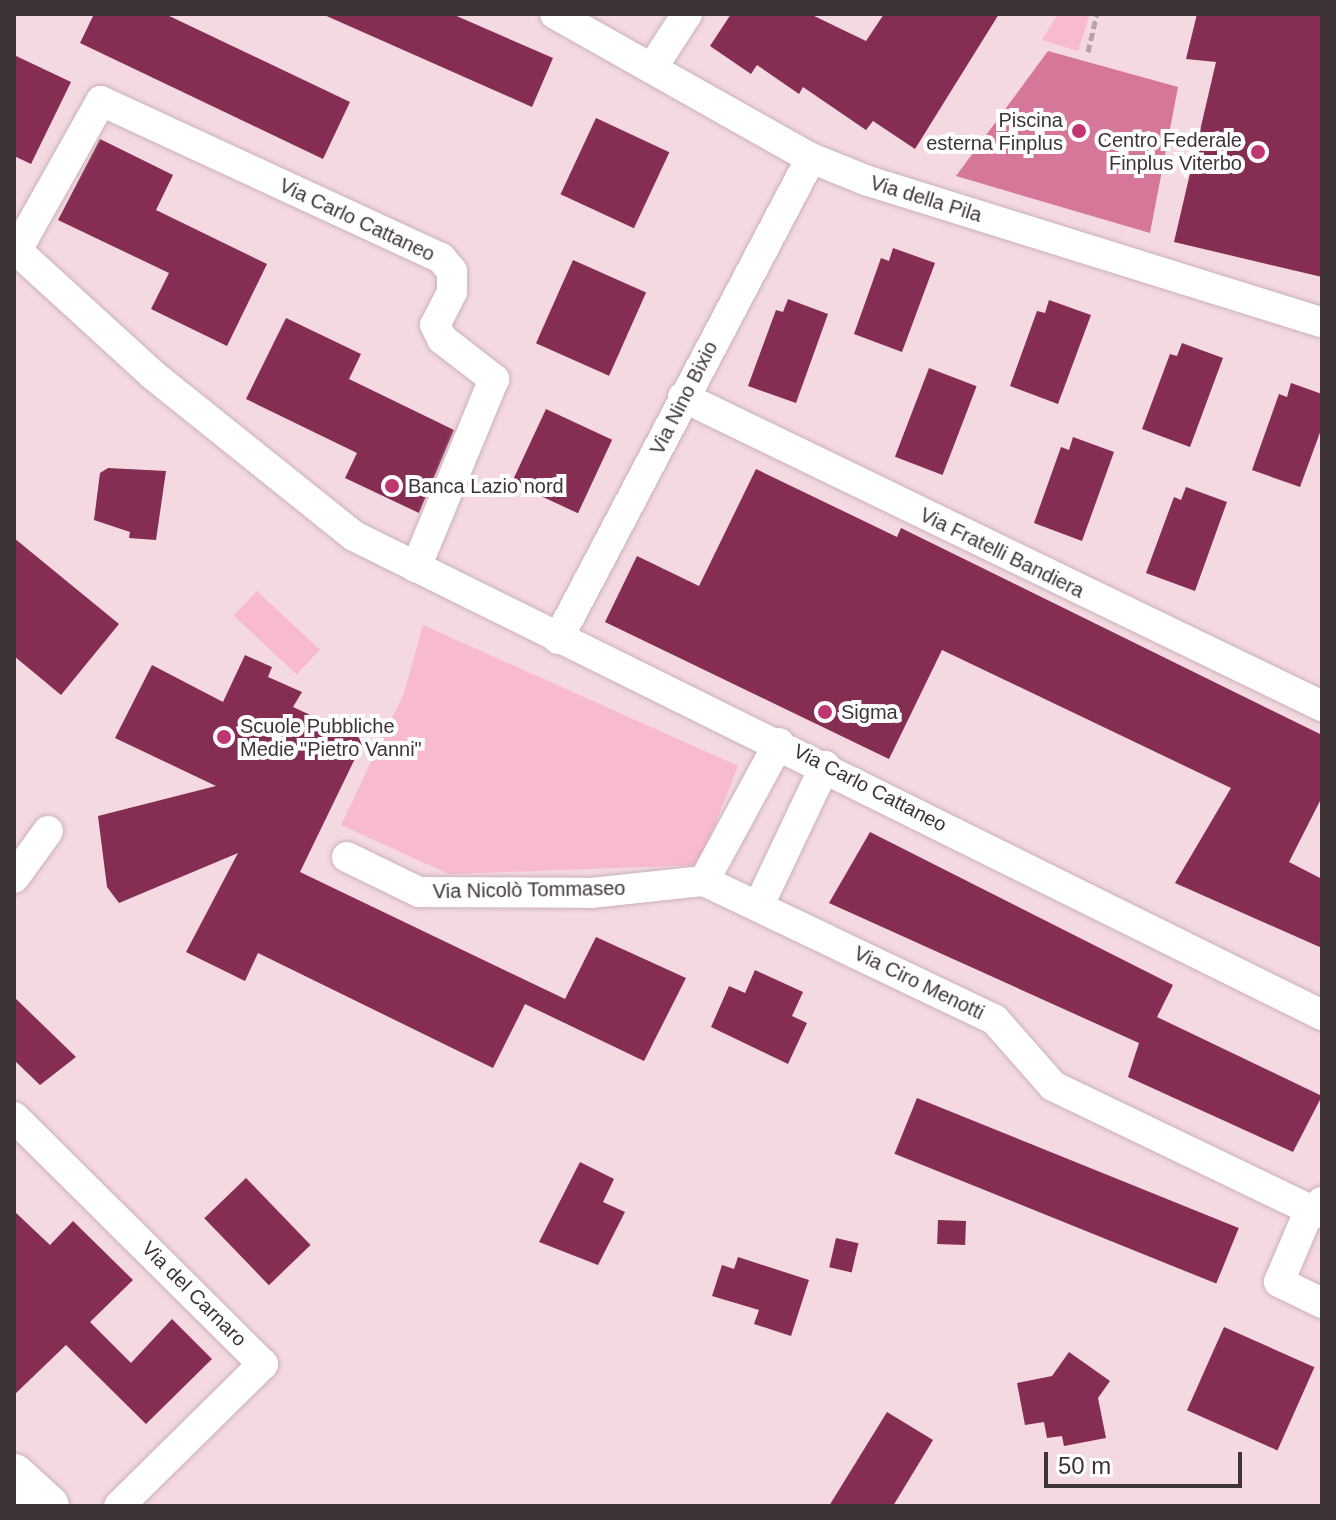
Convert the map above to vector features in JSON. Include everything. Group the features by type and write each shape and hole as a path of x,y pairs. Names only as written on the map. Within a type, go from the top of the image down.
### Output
{"main road":[{"path":"14,1475 48,1506"}],"street":[{"name":"Via della Pila","path":"555,14 654,65 811,158 1322,322"},
{"path":"654,65 687,14"},
{"name":"Via Carlo Cattaneo","path":"416,567 494,379 442,339 435,325 452,292 452,271 441,258 101,101 15,249 296,495 416,567 558,639 779,743 1322,1015"},
{"name":"Via Nino Bixio","path":"558,639 811,158"},
{"name":"Via Fratelli Bandiera","path":"683,397 1322,706"},
{"path":"704,881 779,743"},
{"path":"759,905 825,766"},
{"path":"14,878 48,831"},
{"name":"Via Nicolò Tommaseo","path":"347,857 419,892 591,893 704,881"},
{"name":"Via Ciro Menotti","path":"704,881 995,1020 1053,1086 1318,1210"},
{"name":"Via del Carnaro","path":"14,1117 263,1364 119,1506"},
{"path":"1318,1210 1279,1282 1322,1303"}],"path":[{"path":"1088,52 1097,14"}],"shaded area":[{"path":"1058,14 1090,14 1078,51 1042,40"},
{"name":"Piscina esterna Finplus","path":"1048,51 1178,87 1150,233 956,176"},
{"path":"257,591 320,650 297,675 234,616"},
{"path":"423,625 738,766 699,865 449,874 341,825 404,693"}],"building":[{"path":"94,14 165,14 350,102 323,159 80,43"},
{"path":"322,14 452,14 553,58 532,107"},
{"path":"731,14 810,14 866,41 884,14 999,14 915,149 873,121 866,130 803,87 799,94 757,65 751,74 710,46"},
{"name":"Centro Federale Finplus Viterbo","path":"1197,14 1322,14 1322,277 1174,242 1216,62 1186,59"},
{"path":"14,55 71,82 31,164 14,156"},
{"path":"596,118 669,152 634,228 561,194"},
{"path":"100,139 173,175 156,210 267,264 227,346 151,309 169,273 58,220"},
{"path":"893,248 935,263 902,352 854,334 881,258 889,261"},
{"path":"573,260 646,293 609,376 536,343"},
{"path":"788,299 828,314 796,403 748,386 776,310 783,312"},
{"path":"1049,300 1091,315 1058,404 1010,386 1037,311 1045,313"},
{"path":"286,318 361,354 349,379 454,430 419,513 345,478 357,453 246,399"},
{"path":"1182,343 1223,358 1190,447 1142,429 1170,354 1177,356"},
{"path":"929,368 977,386 943,475 895,457"},
{"path":"1291,383 1322,394 1322,427 1300,487 1252,470 1279,394 1287,397"},
{"path":"546,409 612,440 578,513 512,482"},
{"path":"1073,437 1114,452 1082,541 1034,523 1061,447 1069,450"},
{"path":"108,468 166,471 156,540 129,538 130,532 94,520 100,473"},
{"path":"756,469 897,537 901,528 1322,735 1322,797 1289,862 1322,879 1322,948 1175,883 1231,788 942,650 889,759 605,622 637,556 699,586"},
{"path":"1186,487 1227,502 1195,591 1146,573 1174,497 1181,500"},
{"path":"14,538 119,624 61,695 14,656"},
{"path":"245,655 272,667 268,677 302,692 293,707 364,740 300,872 565,999 596,937 686,978 644,1061 525,1004 493,1068 258,953 245,981 186,952 238,853 119,903 107,887 98,816 216,786 115,738 152,665 223,702"},
{"path":"870,832 1173,985 1157,1017 1322,1096 1293,1152 1128,1077 1139,1043 829,903"},
{"path":"755,970 803,992 792,1016 807,1023 788,1064 711,1027 729,986 745,993"},
{"path":"14,997 76,1057 40,1085 14,1060"},
{"path":"917,1098 1239,1228 1216,1284 895,1154"},
{"path":"580,1162 614,1179 603,1202 625,1212 598,1265 539,1242"},
{"path":"246,1178 311,1245 269,1285 204,1218"},
{"path":"14,1211 50,1245 73,1221 133,1280 90,1322 131,1363 172,1319 212,1359 146,1424 66,1345 14,1395"},
{"path":"938,1220 966,1221 965,1245 937,1244"},
{"path":"836,1238 858,1243 852,1272 829,1267"},
{"path":"738,1257 809,1280 791,1336 754,1324 759,1310 712,1296 722,1265 734,1269"},
{"path":"1224,1327 1314,1367 1277,1450 1187,1410"},
{"path":"1069,1352 1110,1381 1098,1398 1106,1438 1064,1446 1062,1436 1047,1438 1044,1422 1025,1425 1017,1383 1052,1376"},
{"path":"887,1412 933,1440 893,1506 829,1506"}],"place":[{"name":"Piscina esterna Finplus","path":"1079,131"},
{"name":"Centro Federale Finplus Viterbo","path":"1258,152"},
{"name":"Banca Lazio nord","path":"392,486"},
{"name":"Sigma","path":"825,712"},
{"name":"Scuole Pubbliche Medie \"Pietro Vanni\"","path":"224,737"}]}
